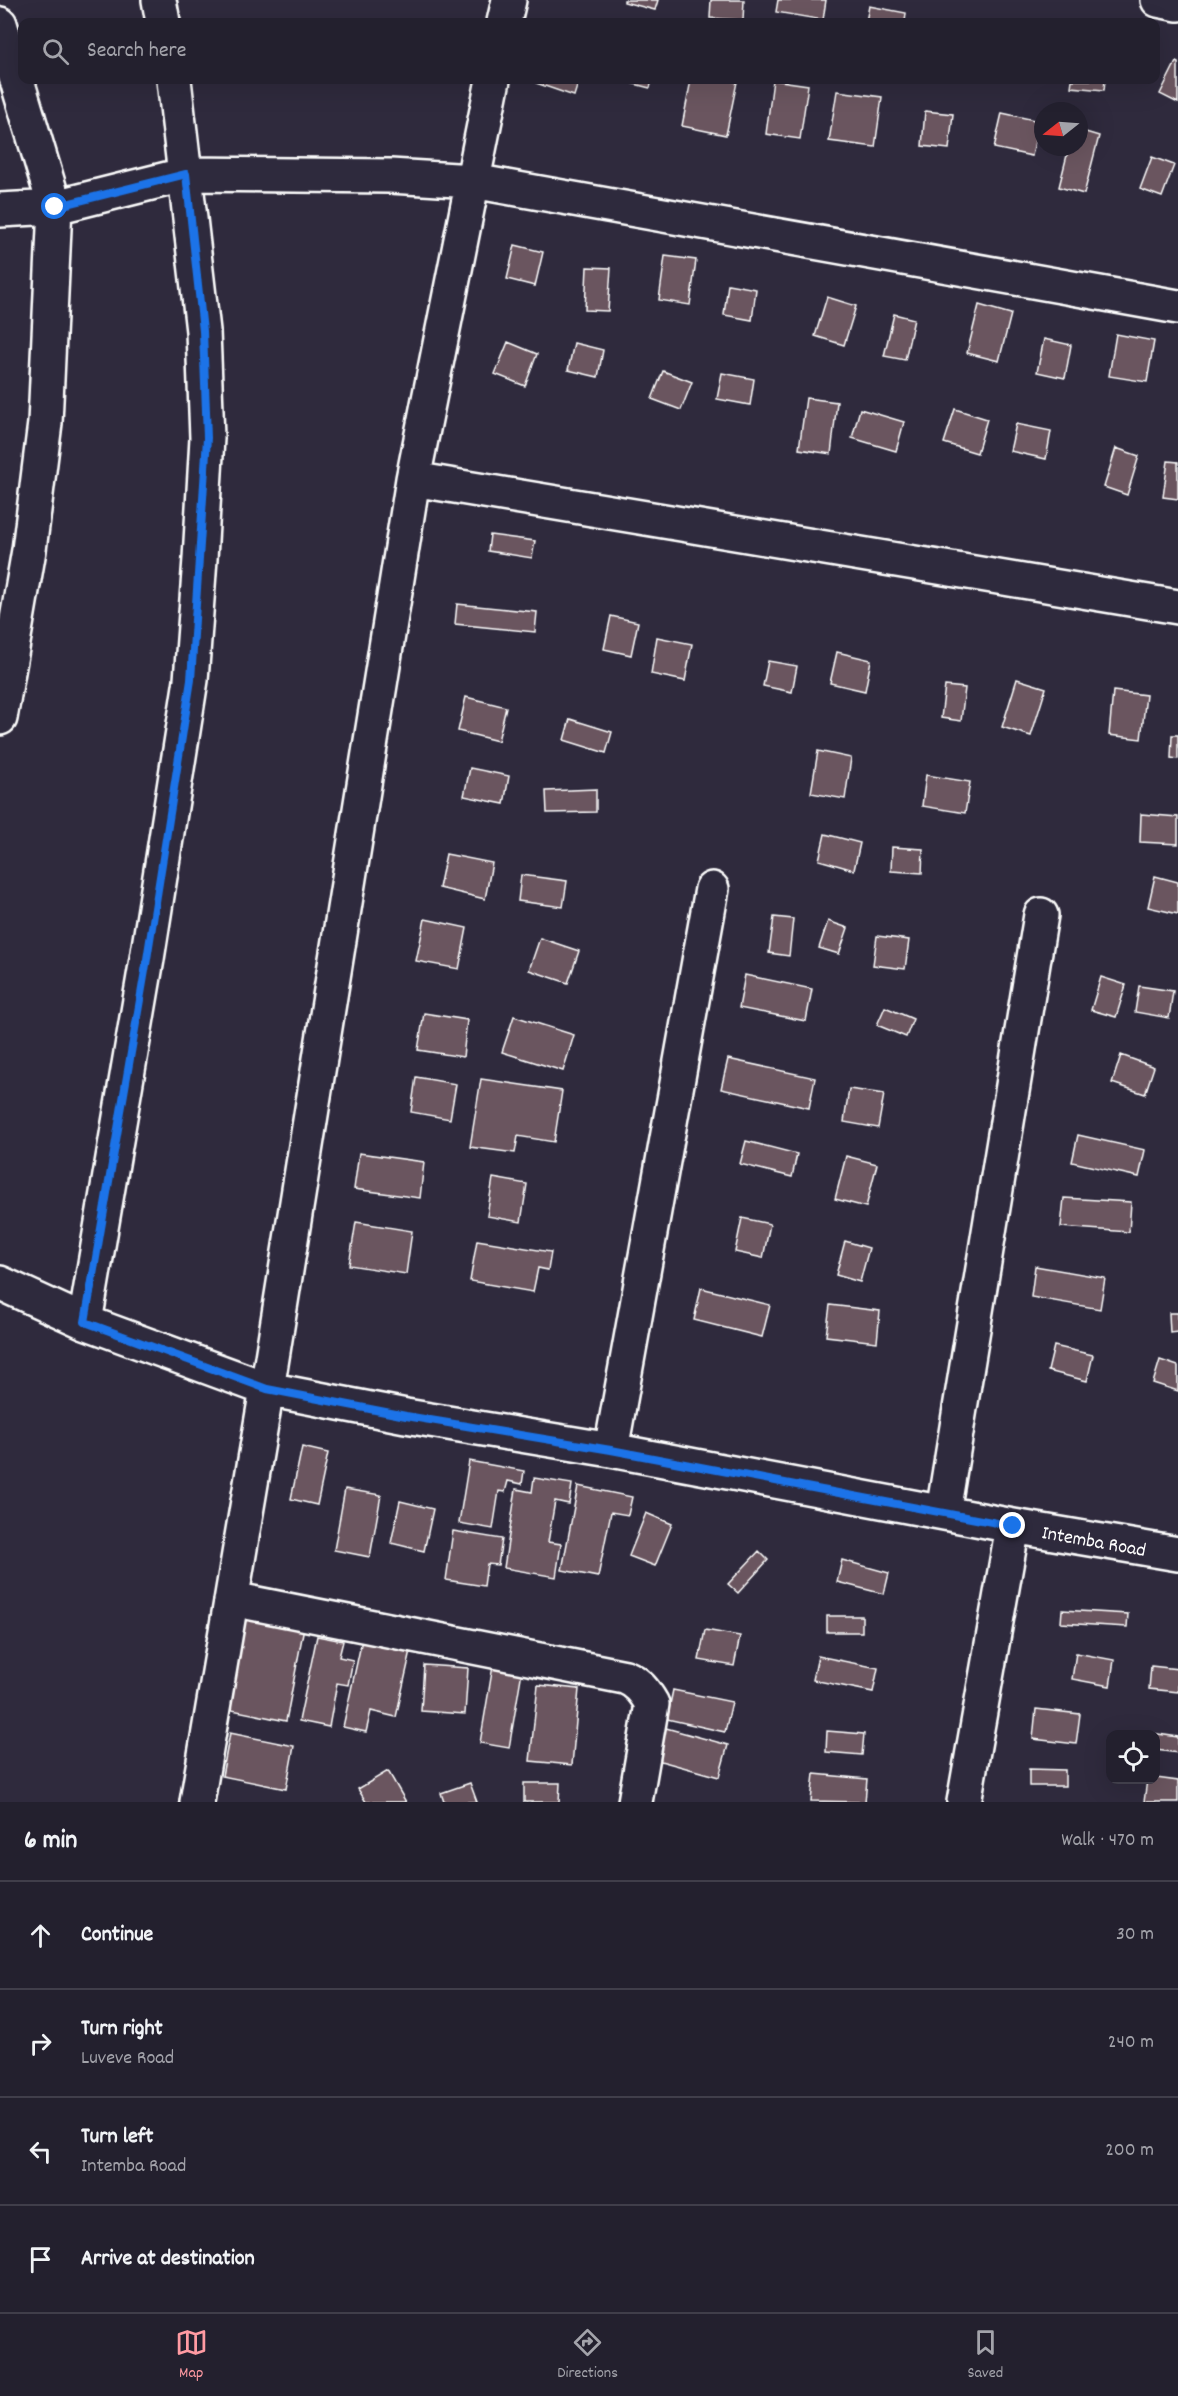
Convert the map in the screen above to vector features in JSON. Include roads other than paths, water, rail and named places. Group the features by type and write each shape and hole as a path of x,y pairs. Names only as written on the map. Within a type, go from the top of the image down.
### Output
{"street":[{"path":"159,0 163,18"},
{"path":"505,18 509,0"},
{"path":"1158,0 1178,4"},
{"path":"0,24 18,84"},
{"path":"0,718 29,550 45,423 55,207 18,84"},
{"path":"85,1322 147,959 191,680 207,438 203,331 175,84"},
{"path":"197,1802 267,1389 413,479 492,84"},
{"path":"0,210 55,207 186,174 390,177 473,181 1178,307"},
{"path":"413,479 1178,607"},
{"path":"611,1450 712,889"},
{"path":"943,1512 1041,915"},
{"name":"Intemba Road","path":"0,1283 85,1322 267,1389 406,1416 611,1450 1013,1526 1178,1554"},
{"path":"964,1802 1013,1526"},
{"path":"232,1599 602,1672 634,1681 646,1693 652,1704 635,1802"}]}
